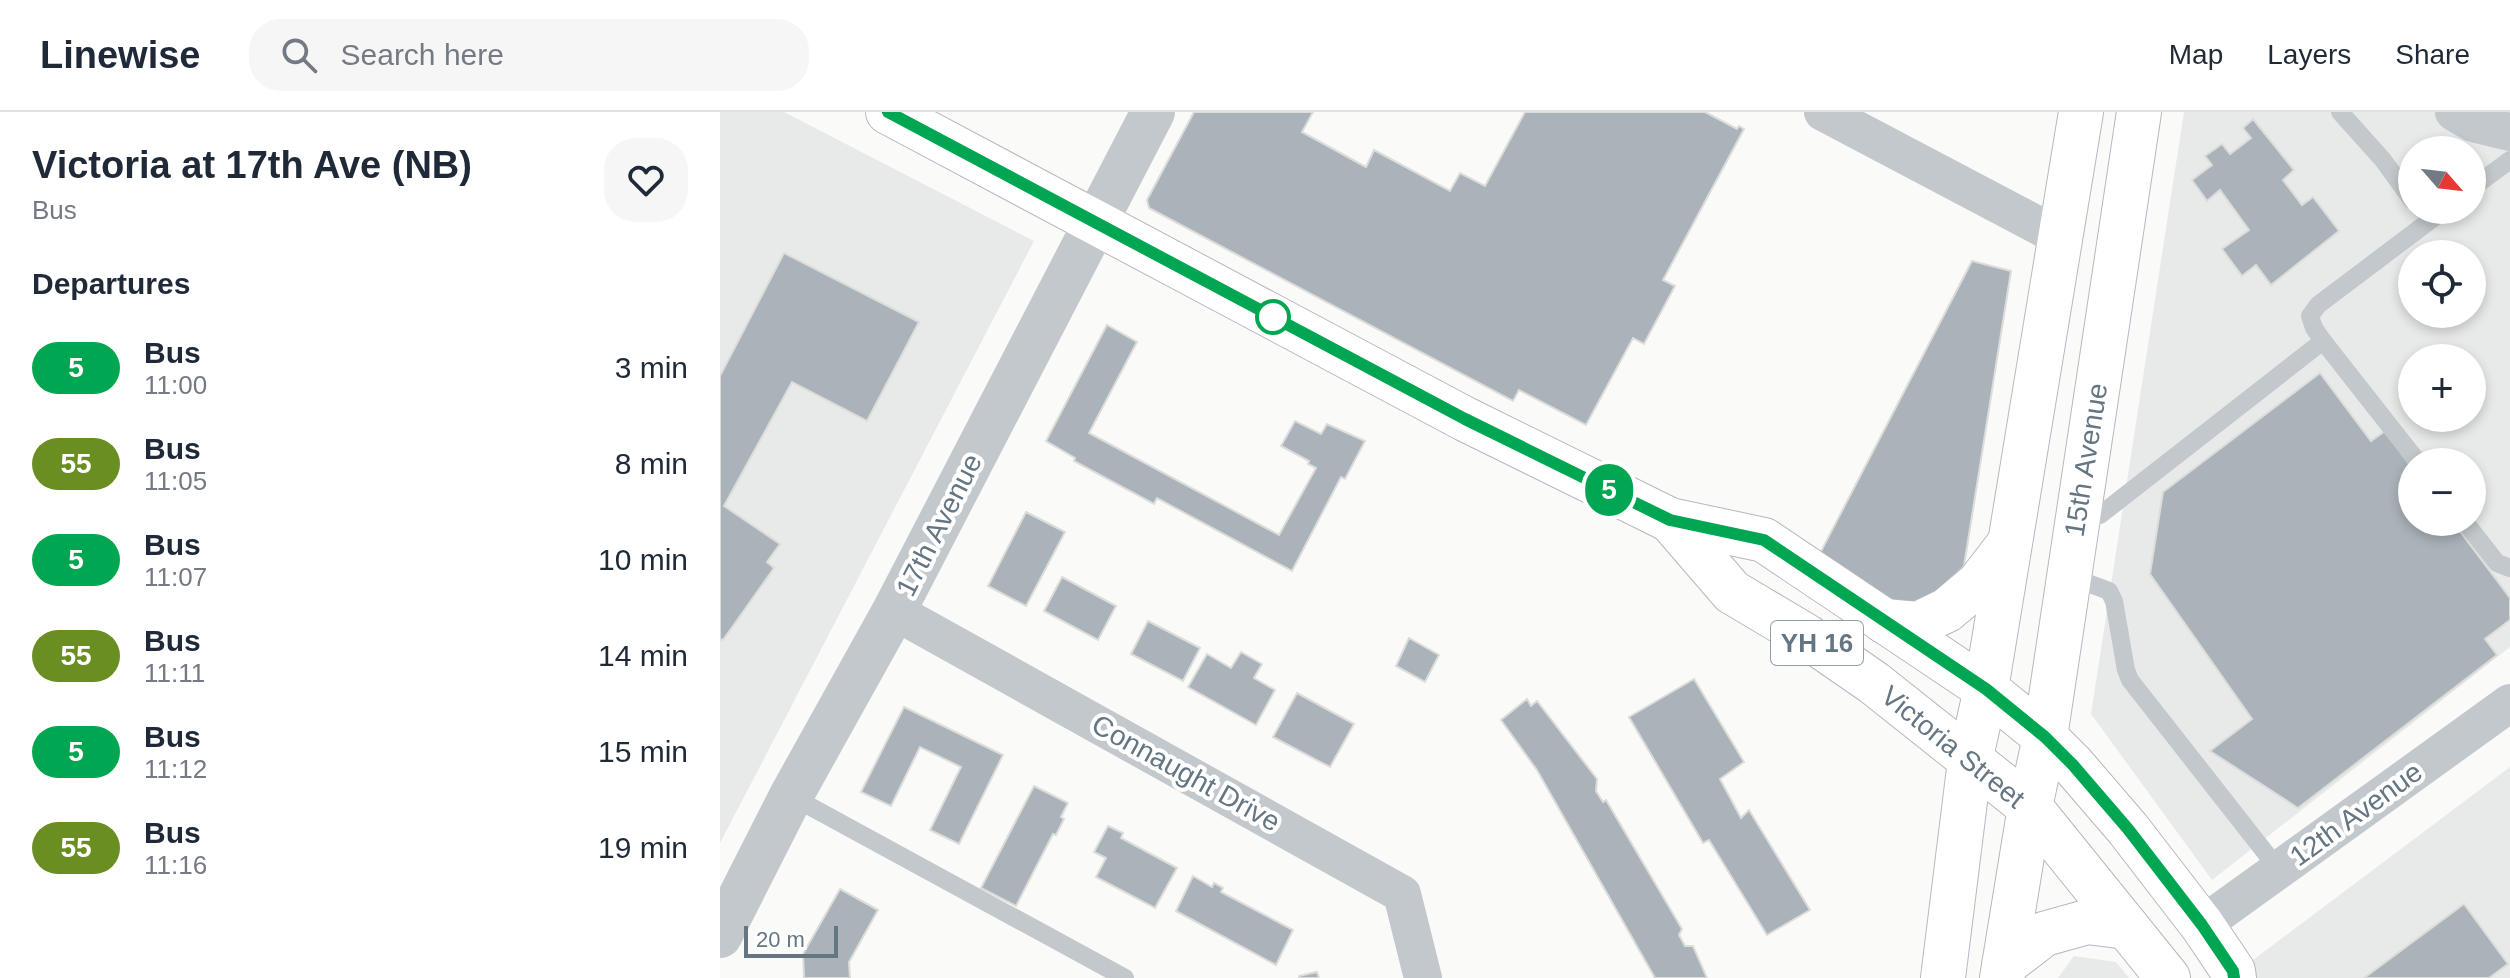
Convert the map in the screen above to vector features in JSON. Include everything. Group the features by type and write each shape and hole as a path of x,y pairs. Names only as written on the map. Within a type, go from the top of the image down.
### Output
{"main road":[{"name":"Victoria Street","path":"888,112 1465,419 1670,520 1764,540 1986,689 2045,737 2128,829 2202,925 2233,971 2234,978"},
{"path":"1943,978 1970,761 1986,689 2081,112"},
{"name":"15th Avenue","path":"2003,971 2045,737 2139,112"},
{"name":"Victoria Street","path":"1670,520 1732,592 1806,636 1863,675 2030,807 2168,978"},
{"path":"1884,621 1918,624 1947,610 1979,583 2009,544"},
{"path":"2003,971 2044,934 2087,922 2127,927"}],"street":[{"name":"17th Avenue","path":"720,936 791,796 894,611 1153,112"},
{"path":"1823,112 2062,238"},
{"path":"2454,112 2473,123 2510,132"},
{"name":"Connaught Drive","path":"894,611 1402,894 1423,978"},
{"name":"12th Avenue","path":"2202,925 2510,703"}],"lane":[{"path":"2340,112 2398,181"},
{"path":"2486,178 2510,160"},
{"path":"2407,448 2323,341 2310,316 2318,305 2414,224"},
{"path":"2078,513 2100,515 2323,341"},
{"path":"2476,536 2497,563 2510,568"},
{"path":"2069,576 2109,591 2114,601 2130,680 2279,870"},
{"path":"791,796 1125,978"}],"shaded area":[{"path":"720,112 784,112 1034,241 720,843"},
{"path":"2184,112 2510,112 2510,647 2212,880 2091,714"},
{"path":"2510,767 2510,978 2229,978"},
{"path":"2074,956 2116,962 2129,978 2058,978"}],"building":[{"path":"1194,112 1313,112 1302,132 1366,167 1374,150 1450,191 1460,173 1485,186 1525,112 1705,112 1737,129 1739,126 1744,129 1663,280 1675,286 1644,344 1633,338 1586,425 1519,390 1513,401 1149,208 1147,200"},
{"path":"2253,119 2294,170 2283,180 2302,205 2313,197 2339,231 2271,285 2256,265 2242,276 2222,249 2249,230 2220,190 2207,201 2192,180 2212,165 2205,156 2222,144 2230,154 2251,138 2243,128"},
{"path":"784,253 919,322 867,421 792,382 724,506 780,544 767,562 774,568 723,640 720,639 720,376"},
{"path":"1972,261 2011,271 1964,566 1912,616 1816,561"},
{"path":"1107,325 1137,342 1089,433 1279,535 1316,468 1281,446 1295,421 1321,434 1327,424 1365,441 1345,479 1341,477 1292,571 1157,498 1154,504 1074,461 1075,458 1046,441"},
{"path":"2320,373 2371,441 2385,431 2398,449 2398,536 2464,536 2510,598 2510,620 2485,639 2497,655 2298,808 2210,751 2252,719 2150,574 2163,492"},
{"path":"1026,512 1065,532 1026,606 988,586"},
{"path":"1062,577 1116,606 1098,640 1044,611"},
{"path":"1148,621 1200,648 1183,681 1131,654"},
{"path":"1409,638 1439,655 1425,682 1396,666"},
{"path":"1241,652 1262,664 1254,678 1275,690 1256,725 1188,687 1207,654 1231,668"},
{"path":"1694,679 1744,762 1720,779 1741,818 1749,810 1810,910 1767,935 1709,840 1703,843 1629,717"},
{"path":"1297,693 1354,724 1330,767 1273,737"},
{"path":"1527,699 1531,706 1537,701 1597,779 1596,791 1603,802 1606,800 1682,929 1679,935 1685,946 1693,946 1707,978 1655,978 1537,770 1501,720"},
{"path":"904,707 1003,755 959,844 930,830 961,767 920,747 891,806 861,792"},
{"path":"1034,786 1068,803 1056,835 1053,834 1016,906 981,888"},
{"path":"1108,826 1123,833 1121,838 1177,868 1155,908 1096,877 1106,858 1094,852"},
{"path":"1193,876 1212,887 1214,883 1223,888 1221,892 1293,930 1276,965 1176,911"},
{"path":"840,889 878,910 849,962 850,978 804,978 803,954"},
{"path":"2464,904 2508,964 2489,978 2364,978"},
{"path":"1317,972 1319,978 1299,978 1299,976"}],"bus line":[{"name":"5","path":"888,112 1465,419 1670,520 1764,540 1986,689 2045,737 2128,829 2202,925 2233,971 2234,978"}]}
